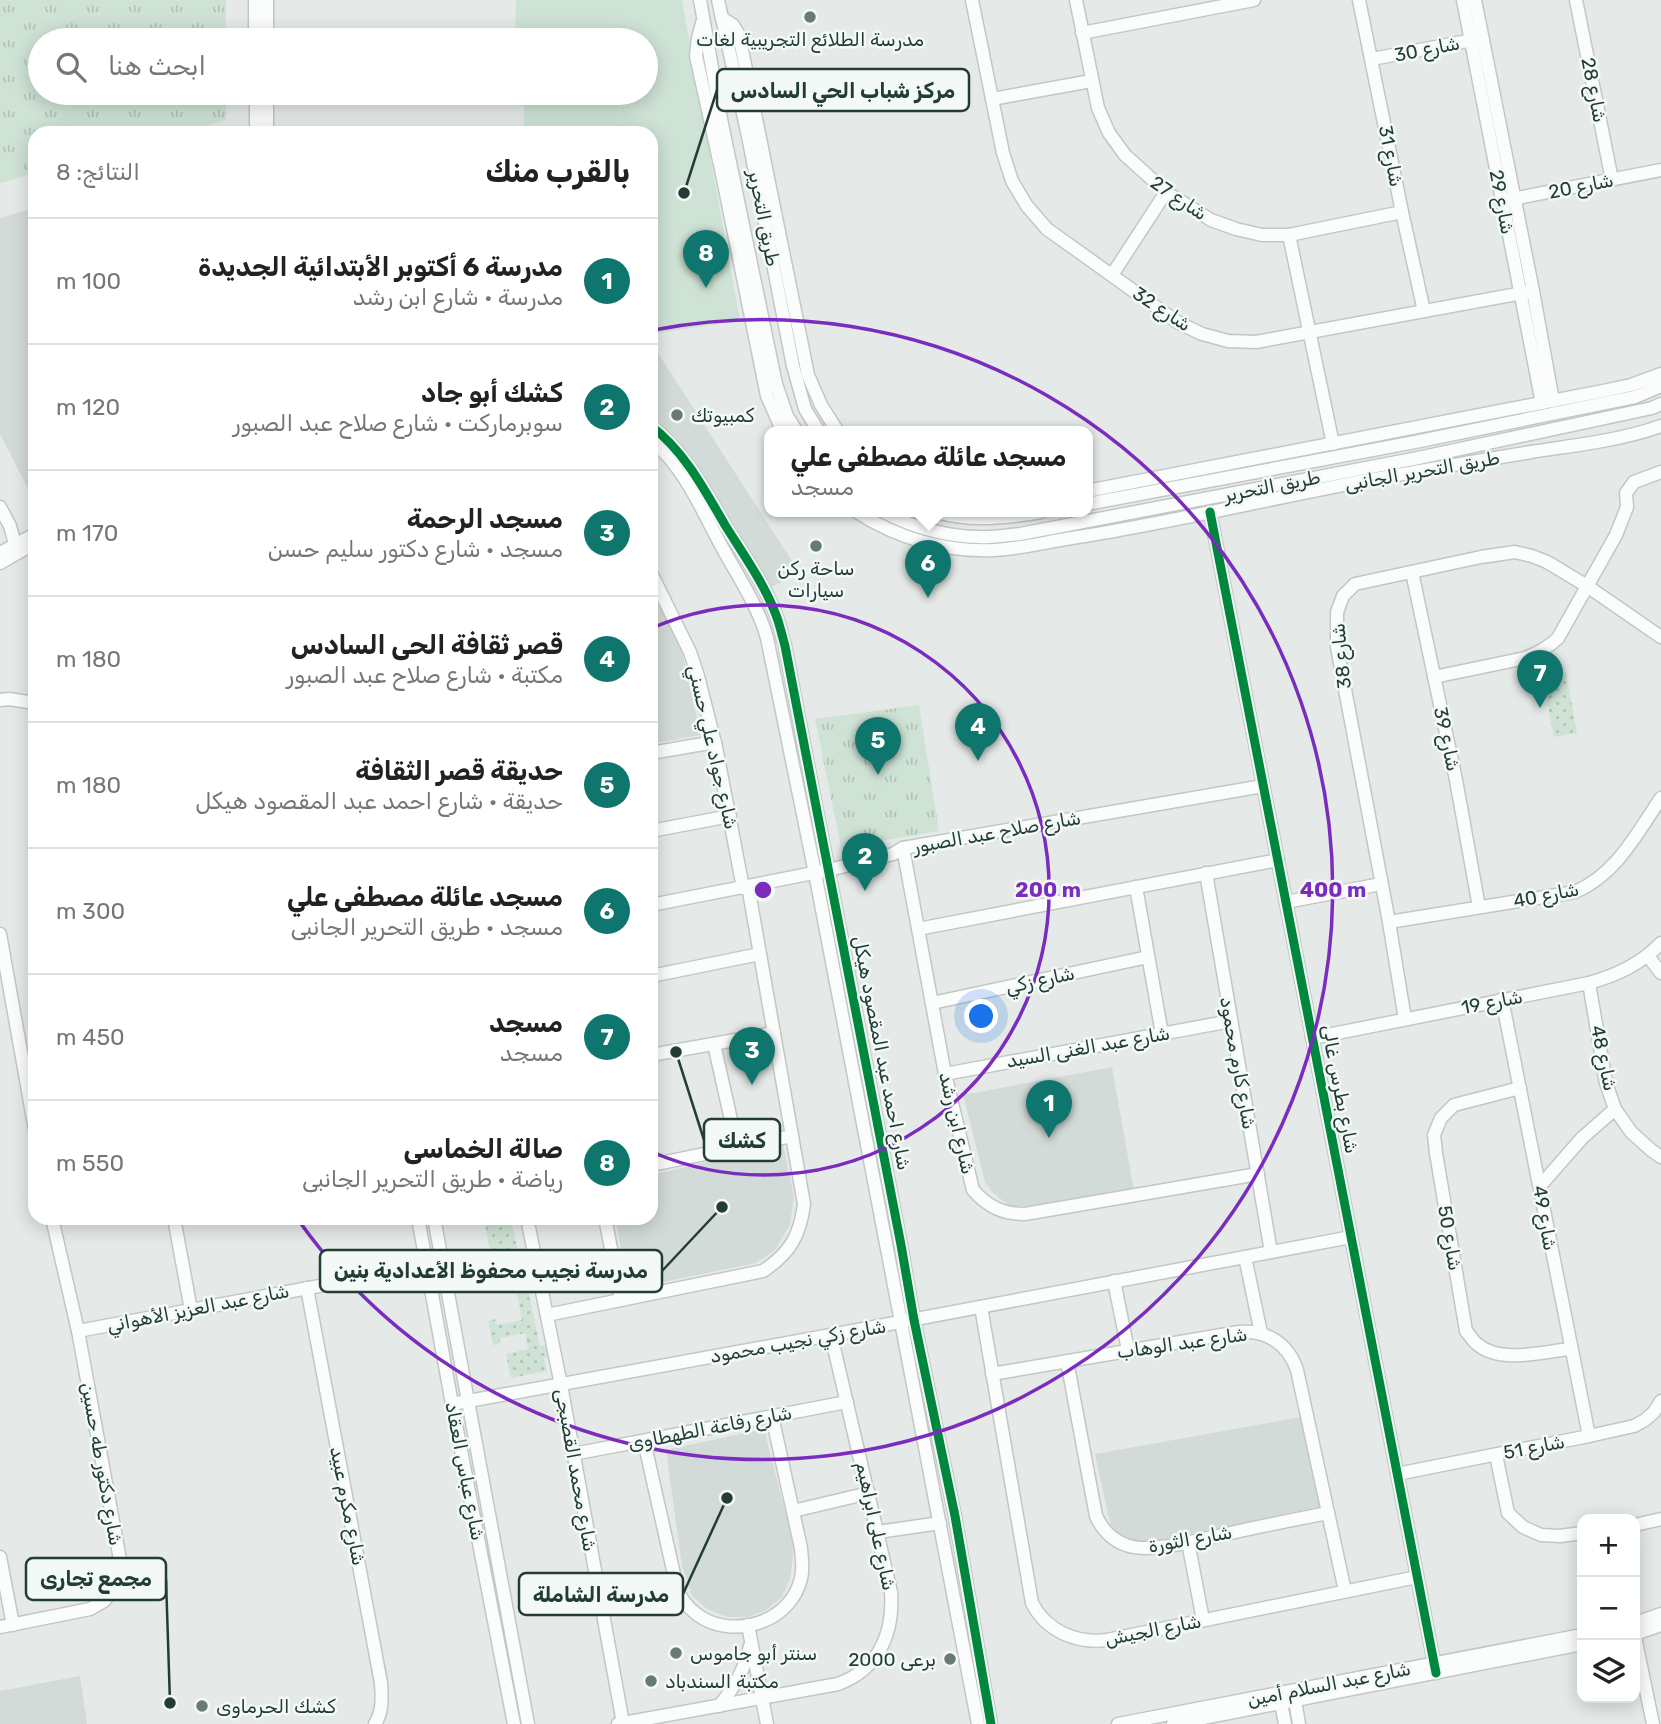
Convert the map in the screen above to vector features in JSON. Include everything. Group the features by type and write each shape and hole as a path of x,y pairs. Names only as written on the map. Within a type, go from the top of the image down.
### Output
{"street":[{"path":"255,0 255,28"},
{"path":"267,0 267,28"},
{"name":"طريق التحرير","path":"700,0 776,384 794,426"},
{"name":"طريق التحرير","path":"718,0 793,366 805,409 815,426"},
{"name":"شارع 32","path":"972,0 1003,153 1012,181 1027,206 1047,229 1177,322 1202,334 1228,341 1256,342 1527,292"},
{"name":"شارع 27","path":"1076,0 1091,81 1098,108 1109,133 1125,155 1166,192 1211,220 1262,234 1289,235 1402,212"},
{"path":"1082,33 1254,0"},
{"name":"شارع 31","path":"1359,0 1424,311"},
{"name":"شارع 29","path":"1462,0 1477,39"},
{"name":"شارع 29","path":"1475,0 1477,39 1547,402"},
{"name":"شارع 28","path":"1576,0 1612,180"},
{"path":"722,18 733,25 739,35 802,351 808,375 821,405 834,426"},
{"path":"704,19 696,56 767,396 780,426"},
{"name":"شارع 30","path":"1371,59 1477,39"},
{"path":"992,99 1091,81"},
{"path":"719,105 729,106 739,98"},
{"path":"256,105 256,126"},
{"path":"267,105 267,126"},
{"path":"726,140 735,131 748,136"},
{"name":"شارع 20","path":"1508,200 1661,170"},
{"path":"1112,275 1166,192"},
{"path":"1289,235 1333,444"},
{"path":"759,357 768,344"},
{"path":"793,366 802,351"},
{"path":"1093,490 1631,385 1661,374"},
{"name":"طريق التحرير","path":"1093,503 1634,397 1661,386"},
{"path":"1656,406 1661,426"},
{"name":"طريق التحرير","path":"892,517 940,533 980,537 1020,534 1418,458 1656,406"},
{"path":"1463,432 1476,416"},
{"name":"طريق التحرير الجانبى","path":"865,517 903,536 932,544 994,550 1116,531 1464,463 1622,438 1661,426"},
{"name":"شارع احمد عبد المقصود هيكل","path":"658,441 678,451 701,483 767,596 785,646 901,1245 908,1321 940,1523 978,1724"},
{"name":"شارع احمد عبد المقصود هيكل","path":"658,441 704,513 759,614 771,650 908,1321 955,1516 991,1724"},
{"path":"1415,442 1411,451 1418,458"},
{"path":"1381,448 1385,456 1381,465"},
{"path":"1288,453 1309,461"},
{"path":"1434,677 1525,658 1549,647 1558,638 1616,535 1627,507 1626,493 1634,482 1661,472"},
{"path":"1319,490 1336,474"},
{"path":"1130,496 1141,481"},
{"path":"3,512 28,533"},
{"path":"3,512 15,544"},
{"name":"شارع بطرس غالى","path":"1210,512 1435,1668"},
{"path":"964,517 1006,517"},
{"path":"1087,522 1116,531"},
{"path":"903,536 929,530"},
{"path":"0,553 28,540"},
{"path":"0,563 28,542"},
{"name":"شارع 38","path":"1405,1019 1337,647 1337,612 1343,596 1355,584 1515,552 1547,562 1660,633"},
{"name":"شارع 39","path":"1412,572 1456,780 1479,907"},
{"name":"شارع جواد علي حسني","path":"547,1315 763,1271 779,1260 789,1248 802,1219 804,1204 761,954 715,742 695,664 658,586"},
{"path":"771,650 785,646"},
{"path":"0,700 28,702"},
{"path":"658,752 715,742"},
{"name":"شارع صلاح عبد الصبور","path":"658,904 829,870 893,854 903,848 1263,786"},
{"name":"شارع 40","path":"1389,922 1575,892 1590,886 1618,860 1661,798"},
{"path":"658,830 730,816"},
{"name":"شارع ابن رشد","path":"903,848 945,1074 973,1190 981,1199 1001,1211 1025,1214 1258,1174"},
{"path":"918,929 1278,860"},
{"name":"شارع كارم محمود","path":"1206,873 1271,1252"},
{"path":"1286,902 1381,884"},
{"path":"1136,887 1161,1034"},
{"path":"0,934 28,1091"},
{"path":"1657,949 1661,973"},
{"name":"شارع 19","path":"1312,1038 1589,983 1628,969 1657,949"},
{"path":"658,975 761,954"},
{"name":"شارع زكي","path":"932,1003 1148,957"},
{"name":"شارع 48","path":"1589,983 1606,1083 1615,1109 1631,1132 1661,1157"},
{"name":"شارع 49","path":"1502,999 1589,1436"},
{"name":"شارع عبد الغنى السيد","path":"945,1074 1231,1021"},
{"path":"658,1054 774,1033"},
{"path":"714,1044 737,1147"},
{"name":"شارع 50","path":"1520,1088 1454,1105 1441,1118 1434,1135 1466,1331 1476,1344 1490,1353 1505,1356 1570,1349"},
{"path":"1540,1186 1582,1138 1615,1109"},
{"path":"658,1161 792,1136"},
{"name":"شارع دكتور طه حسين","path":"6,1626 90,1609 104,1601 121,1574 78,1331 54,1225"},
{"path":"175,1225 191,1310"},
{"name":"شارع عباس العقاد","path":"419,1225 514,1724"},
{"name":"شارع عباس العقاد","path":"435,1225 528,1724"},
{"name":"شارع محمد القصبجى","path":"528,1225 561,1385 620,1723"},
{"path":"605,1225 621,1300"},
{"name":"شارع زكي نجيب محمود","path":"452,1404 1351,1237"},
{"path":"1245,1257 1261,1333"},
{"name":"شارع عبد العزيز الأهواني","path":"78,1331 442,1263"},
{"path":"1114,1281 1128,1350"},
{"name":"شارع مكرم عبيد","path":"307,1288 381,1683 383,1702 375,1724"},
{"name":"شارع الجيش","path":"981,1307 1032,1603 1037,1614 1054,1629 1085,1641 1098,1642 1417,1577"},
{"name":"شارع عبد الوهاب","path":"992,1374 1239,1332 1250,1331 1274,1338 1294,1362 1345,1591"},
{"name":"شارع على ابراهيم","path":"620,1723 838,1684 856,1675 873,1659 887,1633 892,1605 891,1591 831,1335"},
{"name":"شارع الثورة","path":"1067,1361 1096,1516 1100,1525 1117,1541 1138,1548 1188,1542 1328,1513"},
{"name":"شارع 51","path":"1397,1474 1634,1426 1654,1412 1661,1401"},
{"name":"شارع رفاعة الطهطاوى","path":"573,1454 847,1402"},
{"path":"644,1441 678,1592 692,1610 704,1619 731,1626 748,1625 773,1617 785,1608 794,1597 803,1569 801,1548 772,1416"},
{"path":"1496,1455 1508,1513 1523,1527 1541,1535 1577,1534"},
{"path":"793,1511 869,1493"},
{"path":"1640,1524 1661,1519"},
{"path":"878,1532 940,1523"},
{"path":"1188,1542 1203,1620"},
{"path":"0,1557 6,1626"},
{"path":"1640,1621 1661,1614"},
{"path":"748,1625 767,1724"},
{"path":"1640,1633 1661,1625"},
{"name":"شارع عبد السلام أمين","path":"1173,1724 1282,1703 1577,1636"},
{"path":"1636,1640 1653,1724"},
{"path":"719,1706 742,1671 751,1642"},
{"name":"شارع عبد السلام أمين","path":"1118,1724 1577,1645"},
{"path":"1295,1700 1299,1724"},
{"path":"1282,1703 1285,1724"}],"shaded area":[{"path":"28,210 28,488 0,434 0,218"},
{"path":"658,353 799,572 770,588 667,432 658,425"},
{"path":"658,607 681,647 701,735 658,743"},
{"path":"1112,1067 1134,1191 1033,1206 1010,1206 993,1193 985,1182 963,1095"},
{"path":"783,1145 794,1196 790,1225 775,1250 756,1263 629,1289 616,1225 658,1225 658,1173"},
{"path":"1301,1417 1320,1508 1142,1544 1126,1544 1112,1532 1095,1454"},
{"path":"764,1429 794,1547 790,1579 782,1597 765,1611 747,1617 727,1617 707,1609 692,1596 682,1566 666,1450"},
{"path":"80,1676 87,1724 0,1724 0,1691"}],"green space":[{"path":"0,0 226,0 226,28 28,28 28,105 226,105 226,120 205,126 28,126 28,175 0,183"},
{"path":"516,0 682,0 740,321 658,333 658,126 524,126 524,105 658,105 658,28 515,28"},
{"path":"1566,672 1577,733 1554,737 1542,676"},
{"path":"919,705 939,831 874,842 864,852 843,857 815,719"},
{"path":"485,1225 512,1225 519,1255 492,1261"},
{"path":"532,1268 533,1274 525,1276 540,1346 550,1345 552,1356 544,1358 547,1371 511,1378 506,1354 528,1349 525,1333 500,1338 500,1344 493,1345 488,1321 496,1319 497,1325 522,1320 512,1271"}],"cycle path":[{"path":"658,432 693,472 753,569 771,603 785,646 914,1320 955,1516 991,1724"},
{"path":"1210,512 1436,1673"}],"place":[{"name":"مدرسة الطلائع التجريبية لغات","path":"810,17"},
{"name":"مركز شباب الحي السادس","path":"684,193"},
{"name":"صالة الخماسى","path":"706,288"},
{"name":"كمبيوتك","path":"677,415"},
{"name":"ساحة ركن سيارات","path":"816,546"},
{"name":"مسجد عائلة مصطفى علي","path":"928,598"},
{"name":"مسجد","path":"1540,708"},
{"name":"قصر ثقافة الحى السادس","path":"978,761"},
{"name":"حديقة قصر الثقافة","path":"878,775"},
{"name":"كشك أبو جاد","path":"865,891"},
{"name":"كشك","path":"676,1052"},
{"name":"مسجد الرحمة","path":"752,1085"},
{"name":"مدرسة 6 أكتوبر الأبتدائية الجديدة","path":"1049,1138"},
{"name":"مدرسة نجيب محفوظ الأعدادية بنين","path":"722,1207"},
{"name":"مدرسة الشاملة","path":"727,1498"},
{"name":"سنتر أبو جاموس","path":"676,1653"},
{"name":"برعى 2000","path":"950,1659"},
{"name":"مكتبة السندباد","path":"651,1681"},
{"name":"مجمع تجارى","path":"170,1703"},
{"name":"كشك الحرماوى","path":"202,1706"}]}
